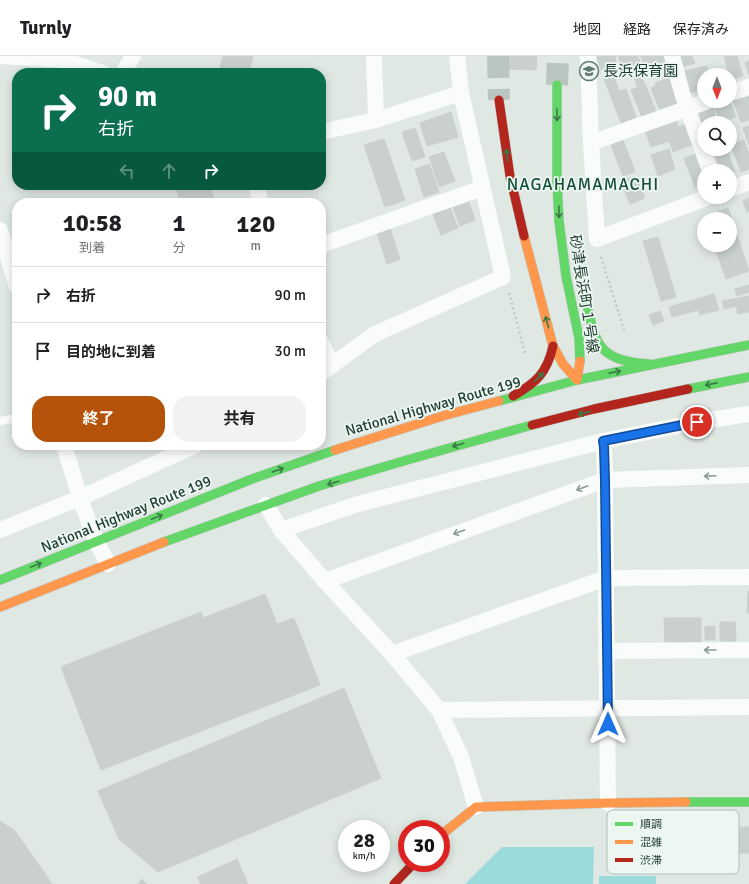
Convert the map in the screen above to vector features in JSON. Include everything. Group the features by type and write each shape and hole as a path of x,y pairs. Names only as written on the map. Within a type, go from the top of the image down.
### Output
{"main road":[{"name":"砂津長浜町１号線","path":"557,85 559,219 569,294 581,350 577,380"},
{"path":"499,100 510,176 553,346 563,367 577,380 588,387"},
{"path":"558,145 568,206"},
{"path":"584,291 595,337 599,346 605,352 622,361 653,364"},
{"name":"National Highway Route 199","path":"0,580 252,479 328,452 446,415 577,380 749,345"},
{"path":"510,398 528,388 539,378 547,367 553,346"},
{"path":"0,608 108,564 266,505 396,463 535,424 641,399 749,377"},
{"path":"571,390 577,380"},
{"path":"608,395 614,398 641,399"},
{"path":"535,424 556,410"},
{"path":"450,828 476,807 749,802"},
{"path":"394,884 405,872"}],"street":[{"path":"0,56 63,60 88,68"},
{"path":"126,68 133,56"},
{"path":"374,56 376,120"},
{"path":"327,369 375,334 503,277 461,93 457,56"},
{"path":"588,56 591,143 597,239 697,201"},
{"path":"672,56 708,164"},
{"path":"737,90 749,86"},
{"path":"326,131 376,120 461,93"},
{"path":"591,143 697,105"},
{"path":"737,186 749,182"},
{"path":"326,243 482,188"},
{"path":"0,230 12,270"},
{"path":"281,530 358,504 603,441 697,422 749,414"},
{"path":"603,441 605,480 608,804"},
{"path":"66,450 80,498 96,541 108,564"},
{"path":"0,530 80,498 185,450"},
{"path":"325,580 605,480 749,474"},
{"path":"266,505 281,530 392,654 439,710 461,757 476,807"},
{"path":"392,654 606,578 749,577"},
{"path":"607,651 749,650"},
{"path":"439,710 749,707"}],"lane":[{"path":"0,421 12,419"}],"path":[{"path":"597,239 603,267 624,330"},
{"path":"509,292 525,353"}],"water":[{"path":"502,847 594,847 593,884 465,884"},
{"path":"599,876 656,876 656,884 599,884"}],"building":[{"path":"223,56 253,56 250,68 220,68"},
{"path":"506,56 537,56 536,70 506,69"},
{"path":"597,56 615,56 617,65 601,70"},
{"path":"618,56 638,56 643,71 635,73 634,70 624,74"},
{"path":"641,56 663,56 668,67 654,72 650,64 644,66"},
{"path":"680,56 692,56 695,63 684,66"},
{"path":"724,56 737,56 743,76 737,77 737,68 727,68"},
{"path":"749,61 749,75 745,63"},
{"path":"697,68 697,91 689,93 684,71"},
{"path":"613,73 619,91 626,89 636,117 621,123 603,76"},
{"path":"641,75 644,83 637,86 634,77"},
{"path":"669,78 679,104 660,111 651,88 656,86 655,83"},
{"path":"645,84 656,111 642,117 631,90"},
{"path":"749,94 749,120 741,122 736,108 737,98"},
{"path":"713,108 716,116 699,116 698,113"},
{"path":"715,108 732,108 736,116 718,116"},
{"path":"451,112 458,137 427,146 420,123"},
{"path":"676,120 678,127 687,124 694,144 673,152 669,141 651,147 645,131"},
{"path":"749,126 749,145 743,128"},
{"path":"415,128 425,157 412,161 402,132"},
{"path":"384,139 405,200 385,207 364,145"},
{"path":"623,140 635,172 623,176 611,145"},
{"path":"744,140 749,154 749,169 741,172 735,156 737,156 737,143"},
{"path":"669,149 675,169 658,176 651,155"},
{"path":"444,152 455,181 439,187 429,157"},
{"path":"696,154 700,164 697,164 697,186 695,187 684,158"},
{"path":"716,156 729,156 732,164 718,164"},
{"path":"429,164 439,192 424,197 415,169"},
{"path":"636,176 645,198 630,204 621,181"},
{"path":"177,190 211,190 213,198 179,198"},
{"path":"749,198 749,211 747,212 743,201"},
{"path":"469,202 475,220 460,226 453,208"},
{"path":"450,208 458,228 441,235 433,214"},
{"path":"728,208 729,212 716,212"},
{"path":"390,228 400,259 387,264 377,233"},
{"path":"737,235 749,271 726,279 716,252 737,252"},
{"path":"658,237 676,297 661,301 643,241"},
{"path":"749,285 749,292 737,296 735,289"},
{"path":"714,294 719,310 700,315 698,310 672,317 669,307"},
{"path":"749,296 749,312 738,314 736,306 724,309 722,301"},
{"path":"660,311 664,321 653,325 649,315"},
{"path":"748,591 749,613 747,613"},
{"path":"265,594 277,624 294,618 320,685 101,770 61,667 201,612 203,618"},
{"path":"664,618 701,618 701,642 665,642"},
{"path":"720,622 735,622 736,641 720,641"},
{"path":"715,626 715,640 705,640 705,627"},
{"path":"344,688 381,778 158,872 119,839 98,791"},
{"path":"0,821 15,831 52,884 0,884"},
{"path":"739,827 749,827 749,853 739,853"},
{"path":"237,859 248,884 201,884 198,877"},
{"path":"142,879 147,884 138,884"}],"tunnel":[{"path":"498,56 499,100"},
{"path":"557,85 558,56"}],"traffic: fast":[{"path":"557,85 557,182 559,221 566,276 579,338 580,361"},
{"path":"586,300 593,329 602,348 609,354 619,359 649,364"},
{"path":"499,401 577,380 749,345"},
{"path":"688,389 749,377"},
{"path":"164,542 319,486 532,425"},
{"path":"0,580 252,479 335,450"},
{"path":"686,802 749,802"}],"traffic: slow":[{"path":"524,236 553,346 563,364 577,380 580,361"},
{"path":"335,450 446,415 499,401"},
{"path":"0,607 164,542"},
{"path":"450,828 476,807 686,802"}],"traffic: jam":[{"path":"499,100 510,176 524,236"},
{"path":"513,396 534,382 544,370 551,355 553,346"},
{"path":"532,425 594,409 688,389"},
{"path":"394,884 405,872"}],"place":[{"name":"長浜保育園","path":"589,71"}],"district":[{"name":"NAGAHAMAMACHI","path":"583,184"}],"route":[{"path":"608,724 605,480 603,441 697,422"}]}
